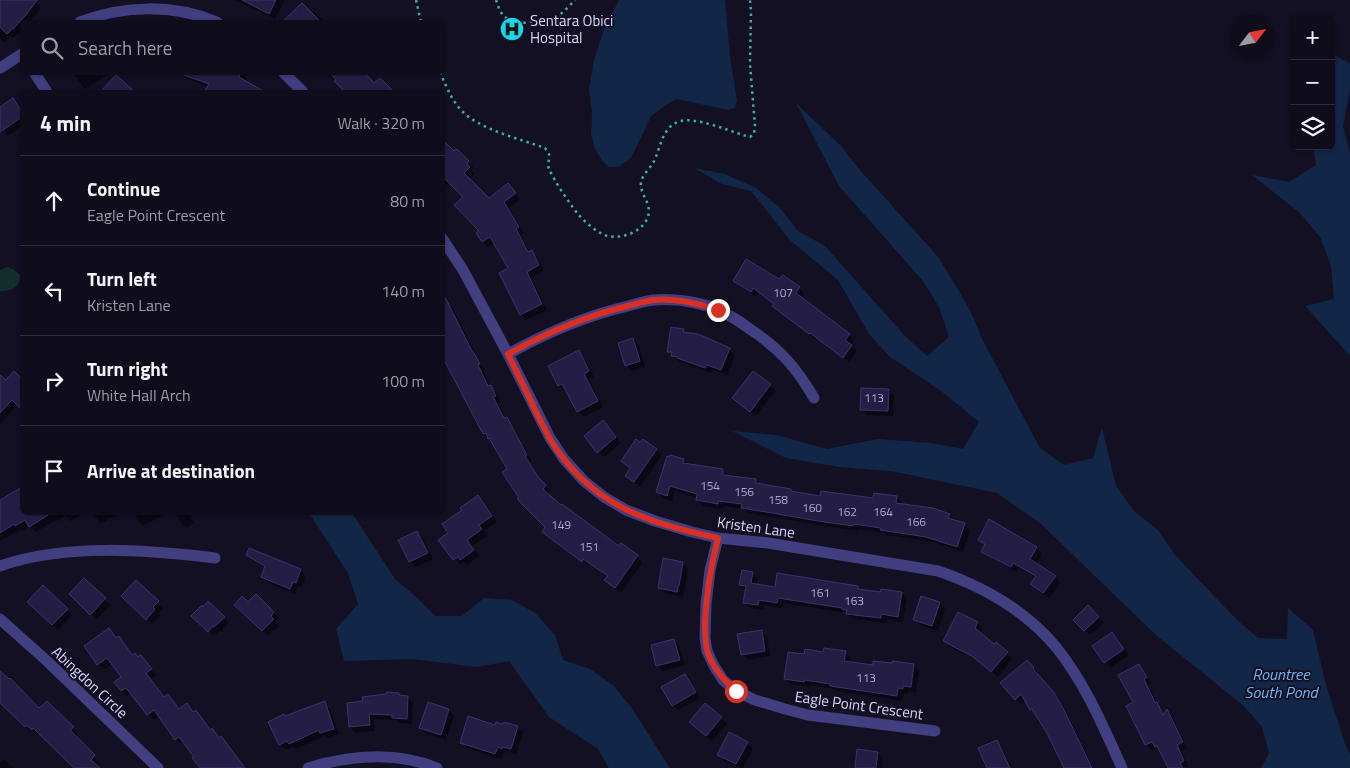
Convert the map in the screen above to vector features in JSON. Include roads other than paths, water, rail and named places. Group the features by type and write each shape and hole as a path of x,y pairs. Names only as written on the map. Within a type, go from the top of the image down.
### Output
{"street":[{"path":"85,20 112,12 135,9 179,11 212,20"},
{"path":"0,68 20,55"},
{"path":"36,75 46,90"},
{"path":"286,75 301,90"},
{"name":"Kristen Lane","path":"445,243 463,270 550,438 564,459 584,481 604,497 626,510 655,522 692,532 718,538 768,543 938,571 987,592 1012,607 1055,646 1072,669 1095,708 1122,768"},
{"path":"508,354 578,320 608,311 653,300 697,303 718,310 737,320 767,340 787,359 802,378 814,398"},
{"name":"Eagle Point Crescent","path":"718,538 710,570 705,638 707,651 714,666 724,680 736,691 755,700 808,715 935,731"},
{"path":"0,566 35,556 82,552 130,551 177,553 215,558"},
{"name":"Abingdon Circle","path":"0,619 47,661 158,768"},
{"path":"308,768 351,758 379,756 398,757 425,763 437,768"}],"water":[{"path":"619,0 725,0 730,57 737,100 735,108 728,110 677,99 667,104 651,116 631,158 618,167 609,167 595,149 591,134 592,112 589,89 594,60 603,32"},
{"path":"1335,55 1350,64 1350,89 1343,126 1350,153 1350,356 1305,306 1334,299 1331,266 1320,237 1300,213 1252,175 1289,182 1316,165 1314,150 1335,150"},
{"name":"Rountree South Pond","path":"796,103 840,145 859,169 939,258 970,310 983,341 1040,448 1064,465 1093,458 1102,428 1116,486 1134,511 1158,530 1175,555 1236,619 1258,638 1287,639 1288,608 1313,630 1327,689 1350,754 1350,768 1261,768 1269,753 1262,727 1244,706 1157,636 1040,523 997,493 891,471 839,467 786,458 732,431 776,435 827,449 878,439 931,443 963,449 979,422 941,391 890,357 869,334 838,280 790,240 751,191 722,184 694,168 725,174 756,188 780,208 798,231 825,246 905,336 927,356 949,337 939,307 923,281 839,186"},
{"path":"310,515 353,515 395,579 435,616 462,616 484,598 512,600 535,613 555,635 563,660 590,669 614,686 631,707 670,768 609,768 598,749 549,717 509,661 477,667 412,659 344,661 336,629 358,604 348,573"}],"place":[{"name":"Sentara Obici Hospital","path":"512,29"}]}
